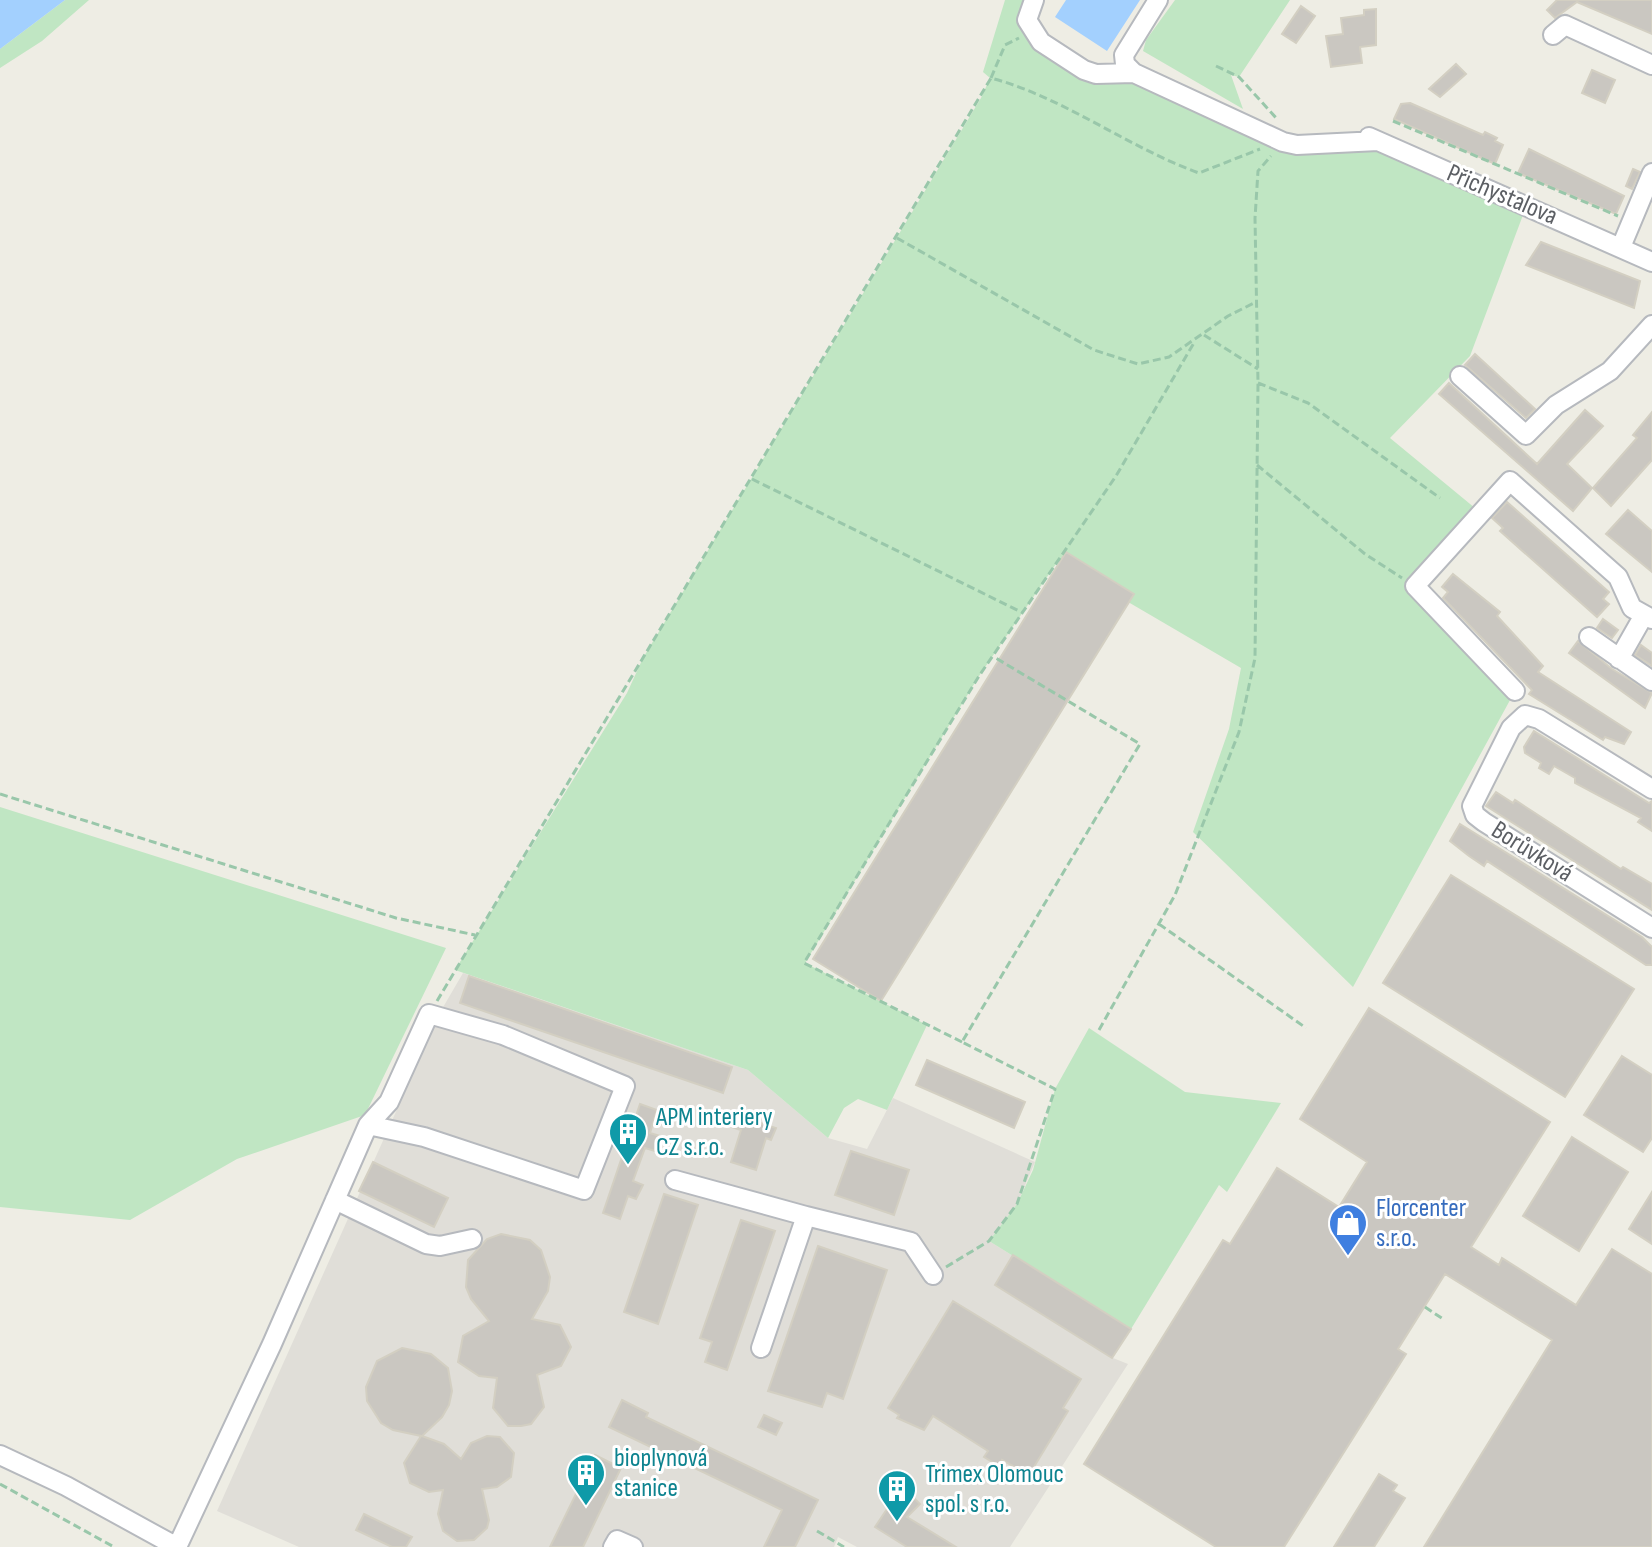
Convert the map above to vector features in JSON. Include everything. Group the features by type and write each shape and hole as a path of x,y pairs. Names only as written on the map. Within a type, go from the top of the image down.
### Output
{"street":[{"path":"1034,0 1027,20 1034,36 1096,74 1134,73 1309,145 1378,141"},
{"path":"1134,73 1125,64 1124,55 1158,0"},
{"path":"1553,35 1565,25 1652,65"},
{"name":"Přichystalova","path":"1351,130 1652,262"},
{"path":"1621,247 1652,173"},
{"path":"1460,376 1526,435 1556,405 1610,371 1652,325"},
{"path":"1515,691 1415,586 1510,481 1618,577 1643,614 1619,659"},
{"path":"1589,637 1652,681"},
{"name":"Borůvková","path":"1652,789 1539,719 1525,715 1511,728 1472,806 1484,822 1652,928"},
{"path":"0,1455 42,1473 177,1547 368,1125 389,1102 429,1014 503,1035 625,1086 584,1190 424,1137 368,1125"},
{"path":"675,1180 911,1242 933,1275"},
{"path":"335,1200 426,1244 440,1246 472,1239"},
{"path":"761,1348 806,1216"},
{"path":"613,1547 617,1540 633,1547"}],"path":[{"path":"429,1014 896,238 991,78 1005,45 1034,36"},
{"path":"1216,66 1239,77 1286,133"},
{"path":"991,78 1026,88 1164,161 1199,173 1286,133"},
{"path":"1393,121 1618,216 1614,227"},
{"path":"1099,1030 1175,895 1242,717 1255,658 1258,369 1255,218 1258,171 1286,133"},
{"path":"896,238 1094,350 1138,364 1169,357 1228,316 1256,302"},
{"path":"1204,335 1258,369"},
{"path":"933,1275 989,1241 1017,1204 1055,1089 804,963 1021,612 1116,476 1195,341"},
{"path":"1258,383 1308,403 1440,498"},
{"path":"1257,465 1365,554 1415,586"},
{"path":"751,479 1021,612"},
{"path":"962,1042 1140,744 994,657"},
{"path":"0,794 396,918 477,935"},
{"path":"1159,924 1306,1028"},
{"path":"1425,1307 1443,1319"},
{"path":"0,1484 114,1547"},
{"path":"817,1531 844,1547"}],"shaded area":[{"path":"463,973 748,1070 828,1138 867,1149 893,1098 1035,1162 1017,1204 989,1241 1131,1329 1113,1358 1128,1364 1010,1547 857,1547 838,1537 834,1547 299,1547 217,1511 442,1009"}],"green space":[{"path":"65,0 89,0 42,41 0,68 0,49"},
{"path":"1005,0 1043,0 1034,26 1061,54 1113,72 1289,151 1373,146 1523,215 1470,356 1390,438 1481,513 1415,587 1515,691 1353,987 1193,832 1229,729 1241,668 1058,561 979,676 805,963 927,1025 887,1110 858,1099 844,1108 828,1138 748,1070 455,970 627,693 643,658 981,98 990,78 983,72"},
{"path":"1175,0 1290,0 1239,77 1231,75 1243,109 1143,51 1146,40"},
{"path":"0,807 446,948 365,1115 237,1159 130,1220 0,1207"},
{"path":"1089,1028 1185,1092 1281,1103 1227,1192 1219,1185 1131,1329 989,1241 1017,1204 1033,1170 1055,1089"}],"water":[{"path":"0,0 65,0 0,49"},
{"path":"1066,0 1140,0 1107,51 1055,17"}],"building":[{"path":"1557,0 1652,0 1652,34 1577,2 1555,18 1547,10"},
{"path":"1301,6 1315,16 1296,43 1282,34"},
{"path":"1376,9 1376,45 1360,47 1362,63 1331,67 1326,36 1343,34 1341,18 1364,15 1364,10"},
{"path":"1456,64 1466,74 1440,97 1429,89"},
{"path":"1592,70 1615,80 1605,103 1582,93"},
{"path":"1410,103 1483,135 1485,132 1497,138 1495,141 1503,145 1495,164 1394,119 1401,104"},
{"path":"1529,149 1624,196 1616,214 1518,173"},
{"path":"1633,169 1640,172 1632,189 1626,186"},
{"path":"1541,242 1640,281 1634,308 1526,265"},
{"path":"1475,354 1535,409 1526,418 1465,365"},
{"path":"1449,383 1537,464 1585,410 1603,426 1567,464 1592,488 1573,511 1439,394"},
{"path":"1652,412 1652,460 1611,506 1593,488 1637,438 1633,435"},
{"path":"1507,502 1609,592 1603,599 1609,604 1597,617 1500,531 1503,528 1492,518"},
{"path":"1628,510 1652,531 1652,572 1606,534"},
{"path":"1066,552 1134,594 881,1001 813,959"},
{"path":"1453,574 1500,612 1497,616 1543,666 1538,672 1631,732 1624,744 1605,737 1603,740 1529,694 1532,690 1443,598 1448,592 1442,587"},
{"path":"1603,619 1618,630 1612,638 1597,628"},
{"path":"1578,641 1612,669 1652,693 1645,708 1569,653"},
{"path":"1641,645 1652,653 1652,666 1635,655"},
{"path":"1534,731 1649,803 1652,801 1652,831 1638,822 1641,818 1575,783 1575,778 1554,766 1549,774 1539,768 1541,763 1525,753 1524,747"},
{"path":"1496,792 1513,803 1515,800 1621,869 1623,867 1652,884 1652,910 1486,806"},
{"path":"1460,824 1642,937 1652,947 1652,965 1646,965 1487,861 1484,866 1469,856 1450,841"},
{"path":"1451,875 1634,989 1565,1097 1383,983"},
{"path":"469,976 732,1067 723,1093 460,1003"},
{"path":"1369,1008 1550,1122 1471,1247 1499,1265 1502,1258 1576,1305 1612,1249 1652,1274 1652,1547 1424,1547 1552,1340 1445,1274 1398,1349 1406,1354 1284,1547 1216,1547 1084,1464 1223,1240 1230,1244 1277,1168 1339,1207 1367,1162 1300,1119"},
{"path":"1622,1056 1652,1075 1652,1138 1643,1152 1584,1115"},
{"path":"927,1060 1025,1102 1014,1128 916,1085"},
{"name":"APM interiery CZ s.r.o.","path":"640,1104 657,1110 650,1133 660,1136 655,1151 645,1148 633,1181 643,1185 636,1199 628,1196 620,1219 603,1213"},
{"path":"736,1115 776,1128 771,1140 766,1138 756,1170 731,1162 741,1130 732,1127"},
{"path":"1572,1137 1628,1172 1579,1251 1523,1216"},
{"path":"851,1151 909,1170 894,1215 835,1195"},
{"path":"373,1162 448,1198 434,1227 359,1191"},
{"path":"1652,1192 1652,1244 1629,1229"},
{"path":"664,1194 698,1205 658,1324 624,1312"},
{"path":"741,1220 775,1231 727,1370 705,1362 712,1342 700,1338"},
{"path":"501,1234 530,1240 541,1250 550,1277 548,1291 532,1319 560,1325 571,1347 561,1366 537,1375 544,1407 531,1424 521,1426 508,1426 493,1408 497,1378 479,1376 458,1362 463,1336 489,1321 471,1299 466,1287 468,1260 487,1239"},
{"path":"818,1246 887,1270 843,1399 827,1393 822,1407 768,1391"},
{"path":"1013,1255 1131,1329 1112,1358 995,1285"},
{"path":"953,1301 1081,1379 1063,1408 1068,1411 1029,1475 1002,1460 999,1466 984,1457 988,1451 933,1416 924,1430 897,1418 899,1415 888,1408"},
{"path":"402,1348 431,1354 448,1368 452,1391 449,1405 442,1417 422,1436 444,1444 461,1459 471,1443 487,1436 500,1437 514,1453 511,1477 497,1487 482,1489 489,1520 487,1528 474,1540 457,1541 443,1531 438,1514 443,1490 429,1492 410,1483 404,1463 421,1436 393,1430 381,1423 367,1401 366,1387 377,1361"},
{"path":"622,1400 648,1413 646,1417 818,1500 795,1547 764,1547 782,1510 609,1427"},
{"path":"764,1415 782,1423 776,1435 758,1427"},
{"name":"bioplynová stanice","path":"595,1455 621,1468 583,1547 550,1547"},
{"path":"1379,1474 1397,1485 1393,1491 1405,1498 1374,1547 1334,1547"},
{"name":"Trimex Olomouc spol. s r.o.","path":"899,1483 920,1504 907,1517 956,1547 907,1547 875,1527 889,1506 884,1502"},
{"path":"364,1514 412,1537 406,1547 392,1547 356,1530"}],"place":[{"name":"APM interiery CZ s.r.o.","path":"628,1166"},
{"name":"Florcenter s.r.o.","path":"1348,1257"},
{"name":"bioplynová stanice","path":"586,1507"},
{"name":"Trimex Olomouc spol. s r.o.","path":"897,1523"}]}
